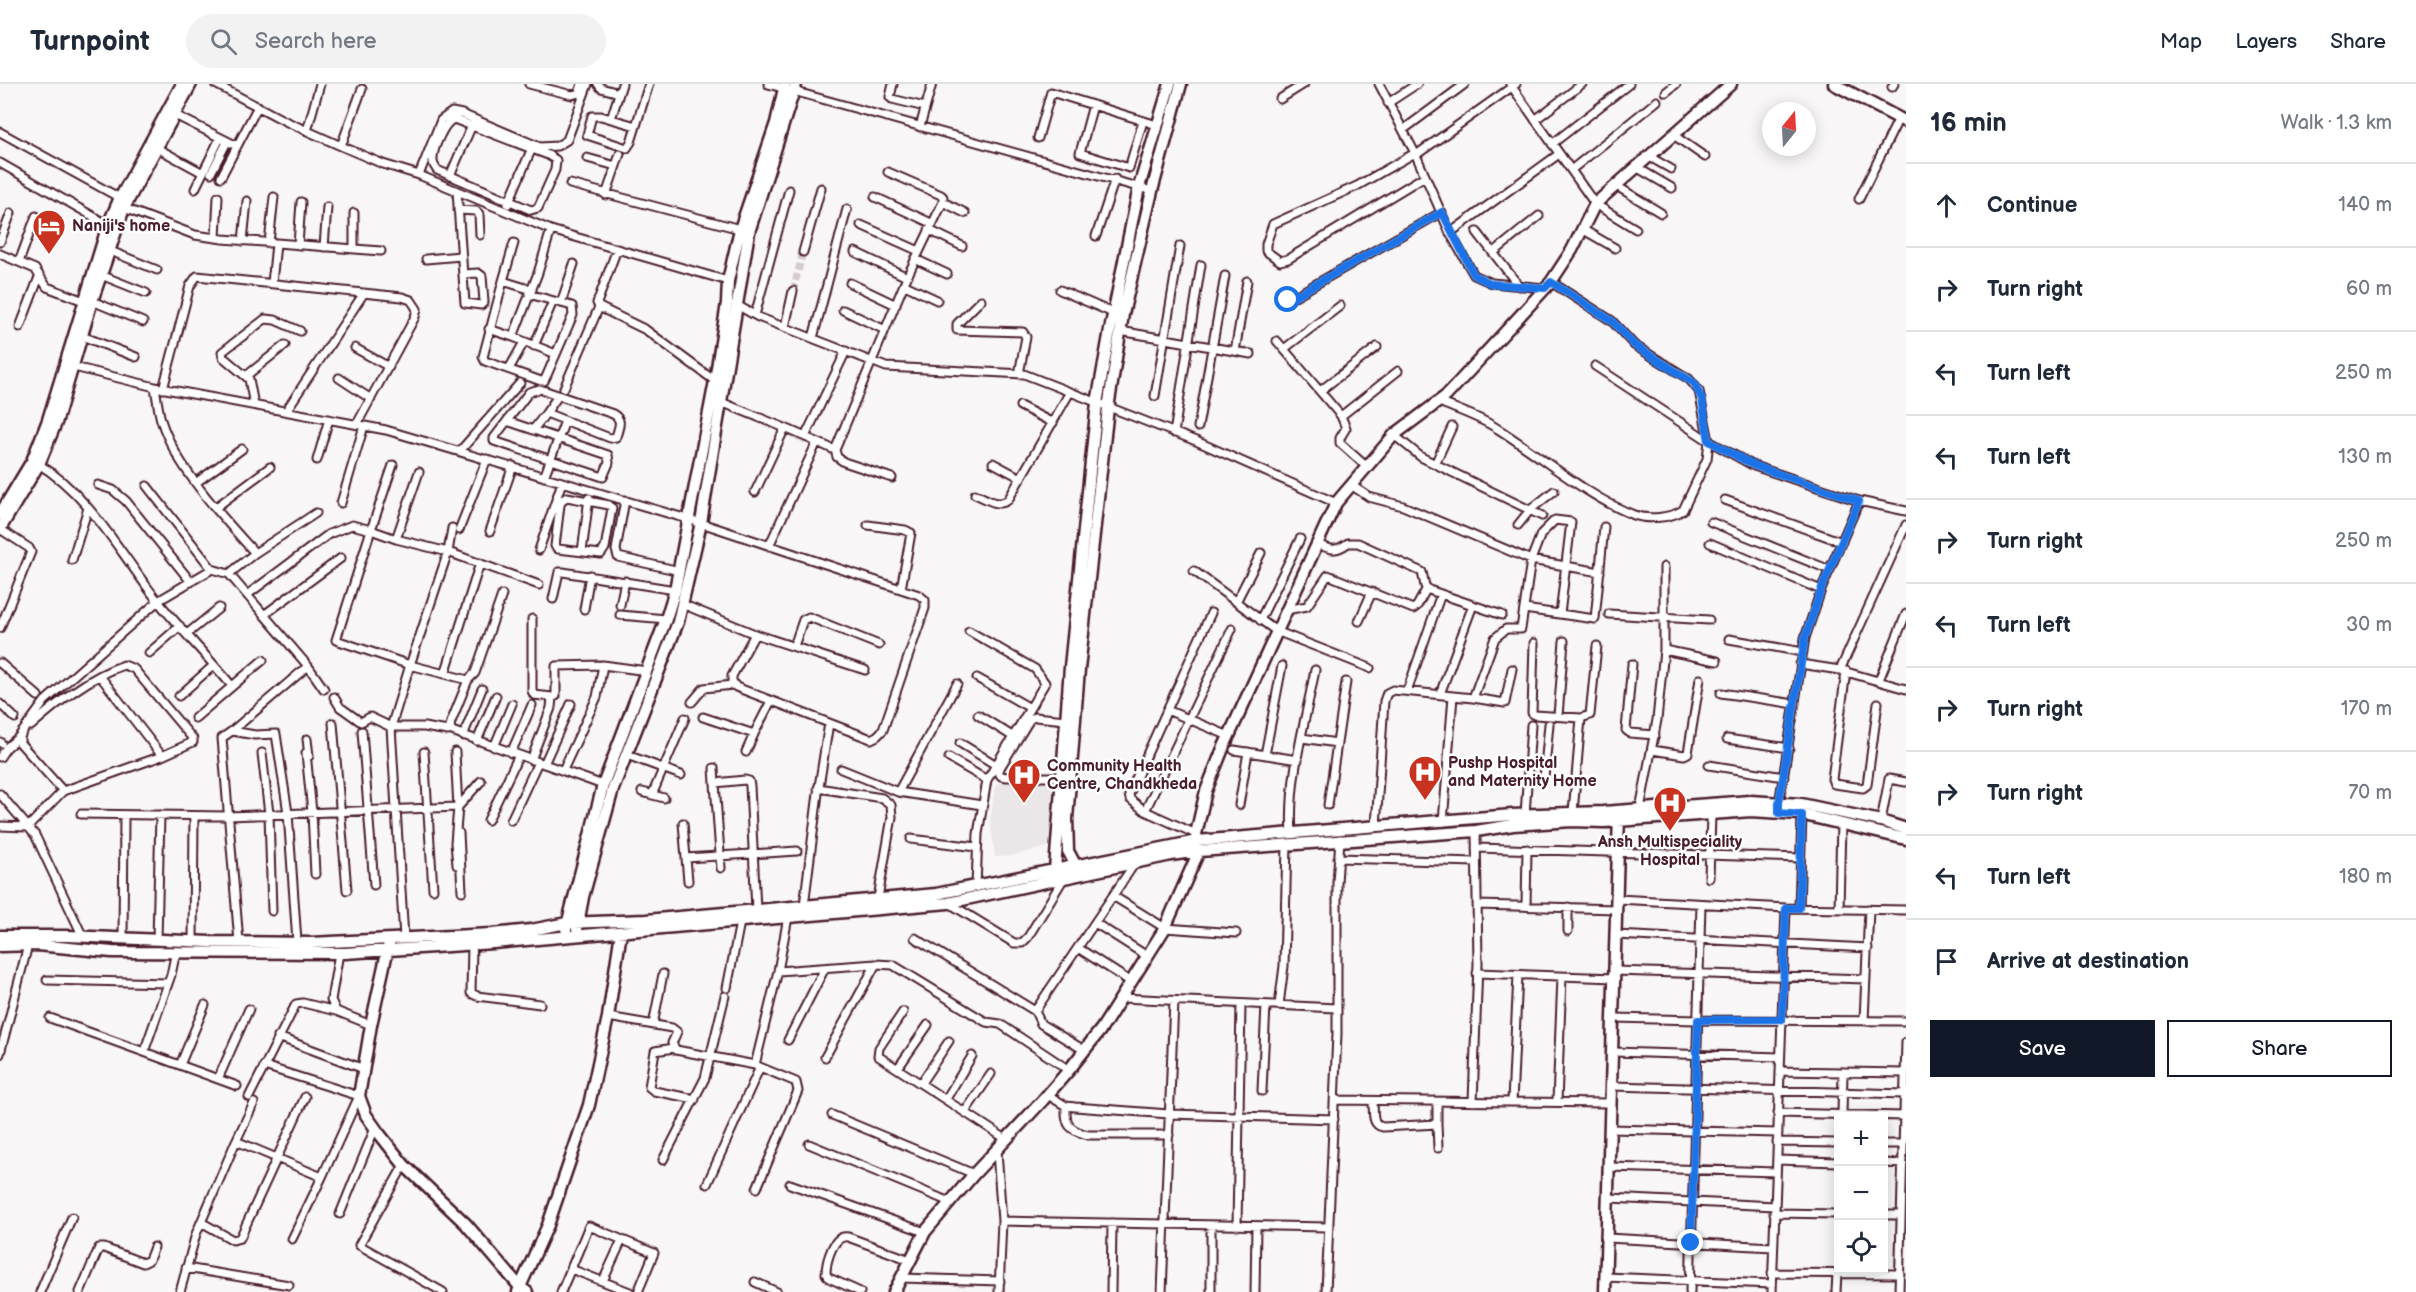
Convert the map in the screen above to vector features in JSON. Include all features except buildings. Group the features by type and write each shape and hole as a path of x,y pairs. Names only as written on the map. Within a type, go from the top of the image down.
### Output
{"street":[{"path":"69,366 112,226 182,84"},
{"path":"122,203 157,148 191,84"},
{"path":"215,84 341,146 383,164 419,175 551,230 728,280"},
{"path":"234,93 238,84"},
{"path":"307,131 320,84"},
{"path":"529,84 556,87 575,95 579,93 582,84"},
{"path":"419,175 441,120 447,114 452,112 462,114 540,147 557,146 567,140 588,84"},
{"path":"598,84 601,88 619,93"},
{"path":"611,119 621,84"},
{"path":"636,126 592,116 587,135 590,138 627,148 630,146 649,84"},
{"path":"768,84 790,87 920,127 1152,191"},
{"path":"893,84 890,97 892,99 926,107"},
{"path":"920,127 932,84"},
{"path":"1055,870 1066,720 1097,403 1139,187 1170,84"},
{"path":"1076,866 1068,851 1067,819 1079,669 1108,408 1120,331 1152,191 1181,84"},
{"path":"1280,99 1304,84"},
{"path":"1379,84 1416,154 1450,233 1474,275 1492,284 1548,285 1612,321 1634,345 1694,383 1702,399 1709,441 1707,459 1683,510 1677,514 1652,518 1641,517 1598,496 1497,428 1439,402"},
{"path":"1388,103 1417,84"},
{"path":"1403,130 1465,84"},
{"path":"1535,120 1582,84"},
{"path":"1552,144 1629,84"},
{"path":"1666,92 1676,84"},
{"path":"894,1292 925,1232 974,1174 1069,1070 1122,998 1165,928 1197,842 1206,791 1275,631 1336,504 1394,435 1439,402 1548,285 1582,230 1595,204 1731,84"},
{"path":"1834,84 1902,120 1859,199"},
{"path":"1425,176 1288,259 1280,261 1266,252 1266,244 1273,224 1357,186 1416,154 1512,85 1595,204 1636,229"},
{"path":"572,922 613,789 674,633 682,604 701,523 720,402 732,302 728,280 740,229 790,87"},
{"path":"571,935 603,785 666,619 680,571 732,302 749,232 790,87"},
{"path":"341,146 362,89"},
{"path":"1038,138 1051,92 1157,125"},
{"path":"1570,170 1658,101"},
{"path":"221,177 258,105"},
{"path":"1093,105 1080,153 1129,168 1143,121"},
{"path":"175,116 237,146"},
{"path":"450,120 459,120 472,125 553,157 556,164 555,170 536,210 531,210 437,170 434,165 435,152 450,120"},
{"path":"450,176 472,125"},
{"path":"0,132 122,203 195,235 381,252"},
{"path":"1672,134 1705,157"},
{"path":"195,189 207,173 224,140"},
{"path":"157,148 207,173"},
{"path":"505,210 532,148"},
{"path":"606,195 620,154"},
{"path":"1450,233 1559,154"},
{"path":"1648,156 1671,170"},
{"path":"587,158 616,166"},
{"path":"0,163 112,226"},
{"path":"1636,167 1672,188"},
{"path":"888,172 943,196 943,202 915,259 835,450 837,456 844,462 892,478"},
{"path":"1096,236 1115,180"},
{"path":"570,184 740,229"},
{"path":"1616,185 1661,213"},
{"path":"802,252 821,188"},
{"path":"755,315 789,190"},
{"path":"457,191 465,303 481,305 484,302 482,276 478,273 463,274"},
{"path":"216,238 218,197"},
{"path":"272,283 274,197"},
{"path":"875,197 962,246"},
{"path":"243,241 247,201"},
{"path":"298,245 301,202"},
{"path":"943,202 965,213"},
{"path":"324,247 327,207"},
{"path":"813,338 847,209"},
{"path":"458,210 476,210 480,235"},
{"path":"1288,300 1442,212"},
{"path":"0,242 12,213"},
{"path":"354,213 354,249"},
{"path":"19,262 36,216"},
{"path":"1493,253 1539,216"},
{"path":"861,225 919,251"},
{"path":"0,628 31,552 29,548 0,529 35,462 48,420 82,336 88,301 101,275 112,226"},
{"path":"513,337 551,230"},
{"path":"1582,230 1615,248"},
{"path":"1477,232 1519,286"},
{"path":"503,281 572,306 573,315 544,381 485,361 483,357 489,329 514,243"},
{"path":"1155,396 1180,246"},
{"path":"564,388 599,307 597,303 617,249"},
{"path":"108,250 157,270"},
{"path":"855,252 937,300"},
{"path":"0,254 35,269 47,287 143,322"},
{"path":"426,259 461,256"},
{"path":"915,259 947,274"},
{"path":"534,346 574,264"},
{"path":"1174,433 1201,265"},
{"path":"101,275 146,293"},
{"path":"20,327 39,276"},
{"path":"255,553 215,508 184,466 161,421 159,388 193,279 196,276 411,300 417,309 412,325 371,399 360,425 341,503"},
{"path":"1198,427 1225,276"},
{"path":"1235,351 1247,281"},
{"path":"850,283 896,305"},
{"path":"1060,290 1113,313"},
{"path":"785,327 793,291"},
{"path":"286,411 364,293"},
{"path":"981,300 957,324 957,330 1023,332 1026,337 1019,374"},
{"path":"732,302 755,315 886,367 1019,374 1253,465 1336,504"},
{"path":"1284,349 1340,306"},
{"path":"599,307 655,336 715,381"},
{"path":"843,310 885,330"},
{"path":"255,405 246,376 223,357 224,350 265,319 275,320 300,332"},
{"path":"489,329 556,354"},
{"path":"1120,331 1251,354"},
{"path":"82,336 136,357"},
{"path":"1277,341 1341,416 1346,428 1340,438 1340,443 1367,467"},
{"path":"509,369 524,342"},
{"path":"246,376 285,345"},
{"path":"1320,391 1377,347"},
{"path":"355,348 389,367"},
{"path":"805,437 846,351"},
{"path":"69,366 159,388 360,425 460,451 701,523 919,595 925,600 925,608 883,730 871,739 733,685 704,688 692,702"},
{"path":"1595,366 1709,441 1755,466 1859,501 1906,511"},
{"path":"1341,416 1398,371"},
{"path":"339,378 371,399"},
{"path":"460,451 520,383"},
{"path":"507,421 608,455 610,458 603,477 494,441 494,438 507,421 533,389 613,414 620,422 616,436 610,438 546,413"},
{"path":"975,494 998,504 1004,504 1070,392"},
{"path":"533,430 558,396"},
{"path":"720,402 835,450"},
{"path":"1020,406 1053,423"},
{"path":"317,460 329,419"},
{"path":"544,477 565,421"},
{"path":"1435,464 1452,427"},
{"path":"755,492 785,428"},
{"path":"1394,435 1421,457 1542,516"},
{"path":"769,546 817,441"},
{"path":"197,482 242,448"},
{"path":"404,938 391,727 455,529 487,459"},
{"path":"35,462 70,488 88,508 158,601 232,686"},
{"path":"2,508 35,462"},
{"path":"993,463 1021,478"},
{"path":"393,465 336,640 410,665 468,680"},
{"path":"490,531 513,466"},
{"path":"215,508 270,467"},
{"path":"396,539 419,472"},
{"path":"539,550 562,482"},
{"path":"98,485 113,490 126,501 190,582"},
{"path":"1351,485 1369,497 1403,506 1531,560 1600,572"},
{"path":"147,486 212,569 229,574 308,666 324,689"},
{"path":"1518,525 1530,510 1554,490"},
{"path":"582,552 590,491"},
{"path":"567,497 589,500 609,505 612,508 604,551 601,554 558,549 555,546 555,539 562,500 567,497"},
{"path":"625,500 616,550 618,557 623,560 680,571"},
{"path":"1725,500 1842,542"},
{"path":"1779,808 1803,652 1821,590 1859,501"},
{"path":"72,560 88,508"},
{"path":"229,574 255,553 316,513"},
{"path":"1473,698 1495,638 1506,629 1521,628 1531,560 1541,534 1555,520 1571,522 1560,614"},
{"path":"1711,522 1830,570"},
{"path":"247,595 329,534 352,525 448,552 539,585"},
{"path":"868,525 905,530 911,533 901,589"},
{"path":"1878,703 1867,785 1863,788 1834,784 1832,778 1843,671 1906,525"},
{"path":"1524,609 1595,619 1604,527"},
{"path":"1260,620 1300,539"},
{"path":"1317,544 1332,550 1339,550 1353,542 1358,543 1422,572 1425,586 1428,588 1502,615"},
{"path":"1710,543 1821,590"},
{"path":"1236,602 1261,553"},
{"path":"264,615 341,558"},
{"path":"445,674 480,563"},
{"path":"1640,809 1652,750 1664,650 1664,567"},
{"path":"63,791 20,743 21,735 45,701 158,601 212,569"},
{"path":"1194,571 1275,631 1370,668"},
{"path":"553,599 559,572 675,590"},
{"path":"584,609 590,575"},
{"path":"1286,610 1307,606 1328,575 1413,609 1428,588"},
{"path":"620,605 624,581"},
{"path":"1359,621 1372,592"},
{"path":"1407,691 1441,594"},
{"path":"502,595 475,673 468,680 450,727 452,731 603,785"},
{"path":"682,604 755,634 865,670"},
{"path":"1440,694 1473,605"},
{"path":"187,634 219,608"},
{"path":"1197,842 1145,811 1130,799 1129,794 1211,613"},
{"path":"1609,614 1709,620"},
{"path":"1880,680 1906,614"},
{"path":"620,615 666,619"},
{"path":"794,646 803,620 810,617 879,645"},
{"path":"532,619 532,694 556,696 556,666 603,665 647,671"},
{"path":"149,653 180,626"},
{"path":"1145,811 1232,629"},
{"path":"969,631 1035,669 1045,680 1044,687 987,780 977,847 976,887"},
{"path":"733,685 732,676 755,634"},
{"path":"1729,639 1803,652"},
{"path":"1558,716 1564,641"},
{"path":"1534,642 1532,713 1581,718 1590,715 1598,646"},
{"path":"1664,650 1717,661"},
{"path":"195,718 263,660"},
{"path":"0,663 38,696"},
{"path":"1632,664 1626,730 1630,733 1654,735"},
{"path":"1800,664 1843,671 1906,689"},
{"path":"0,757 6,748 51,708 100,676 124,665 134,669 193,739 190,745 63,791 28,827 0,826"},
{"path":"179,696 214,665"},
{"path":"563,770 597,697 603,665"},
{"path":"239,942 222,738 308,666"},
{"path":"1265,755 1282,666"},
{"path":"1376,827 1384,701 1387,693 1394,690 1504,702 1512,669"},
{"path":"1279,1005 1284,966 1291,820 1298,760 1315,670"},
{"path":"100,676 162,756"},
{"path":"977,678 1030,708"},
{"path":"1652,750 1688,754 1700,679"},
{"path":"1328,805 1346,682"},
{"path":"898,792 957,684"},
{"path":"463,736 482,689"},
{"path":"1721,693 1795,704"},
{"path":"477,741 496,696"},
{"path":"1443,822 1453,696"},
{"path":"334,697 340,707 361,722 370,717 391,727 424,727 448,731"},
{"path":"538,762 552,697"},
{"path":"746,752 771,701"},
{"path":"0,704 15,718"},
{"path":"494,747 512,704"},
{"path":"512,820 538,762 571,704"},
{"path":"511,753 532,705"},
{"path":"1167,710 1229,736"},
{"path":"978,714 1012,736"},
{"path":"703,717 754,734"},
{"path":"1062,777 1007,777 1001,776 998,771 1030,719 1035,717 1066,720"},
{"path":"652,795 685,718"},
{"path":"1573,813 1581,718"},
{"path":"333,723 347,890"},
{"path":"804,906 818,791 830,723"},
{"path":"1528,778 1544,778 1549,724"},
{"path":"1525,814 1531,725"},
{"path":"232,731 255,735 276,734 288,813 297,942"},
{"path":"362,731 374,885"},
{"path":"1302,738 1337,743"},
{"path":"307,739 314,812 315,874"},
{"path":"1727,739 1789,748"},
{"path":"960,743 996,765"},
{"path":"1234,750 1298,760"},
{"path":"424,752 433,889"},
{"path":"455,752 462,891"},
{"path":"1239,805 1248,752"},
{"path":"262,753 269,814 272,911"},
{"path":"306,753 314,812"},
{"path":"488,820 519,755"},
{"path":"627,755 681,776"},
{"path":"949,758 987,780"},
{"path":"1709,765 1784,777"},
{"path":"714,768 721,868"},
{"path":"841,769 898,792 982,805"},
{"path":"1881,821 1889,779 1906,782"},
{"path":"457,865 455,843 458,807 481,781"},
{"path":"715,783 748,781 755,855 756,910"},
{"path":"818,791 852,798"},
{"path":"818,791 882,798 891,804 892,817 878,898"},
{"path":"642,792 664,798"},
{"path":"0,794 35,835 83,937"},
{"path":"1341,835 1376,827 1525,814 1573,813 1619,816 1640,809 1750,801 1906,839"},
{"path":"0,946 28,945 112,952 339,953 389,944 404,938 512,932 572,922 646,920 936,894 1169,845 1197,842 1476,831 1513,825 1619,816 1711,814 1804,805 1881,821 1906,829"},
{"path":"81,814 228,816 458,807"},
{"path":"1709,878 1711,814"},
{"path":"123,939 124,815"},
{"path":"157,940 160,815"},
{"path":"1799,908 1802,815"},
{"path":"193,941 194,816"},
{"path":"1605,1292 1619,816"},
{"path":"683,823 688,882"},
{"path":"1839,909 1840,823"},
{"path":"1473,1102 1477,973 1476,831"},
{"path":"1326,1292 1335,1100 1338,858 1341,835"},
{"path":"911,839 977,847"},
{"path":"0,936 472,945 948,903 1135,863 1197,842"},
{"path":"1476,848 1801,858"},
{"path":"1526,906 1527,849"},
{"path":"686,858 797,851"},
{"path":"1338,858 1476,862"},
{"path":"1035,1011 1135,863"},
{"path":"948,903 1014,944 1022,943 1064,878"},
{"path":"1113,896 1165,928 1236,933"},
{"path":"1477,905 1568,907 1617,904 1701,904 1906,910"},
{"path":"1689,1292 1701,904"},
{"path":"1568,907 1568,931"},
{"path":"1772,1292 1786,908"},
{"path":"1864,1020 1869,909"},
{"path":"707,1184 757,1066 788,917"},
{"path":"727,988 740,922"},
{"path":"1095,923 1148,956"},
{"path":"264,1066 359,1096 375,1128 404,1165 466,1224 522,1290 548,1225 589,1105 608,1017 621,932"},
{"path":"1616,935 1868,948"},
{"path":"915,938 1035,1011 1041,1024 1084,1050"},
{"path":"292,1239 359,1096 371,1024 389,944"},
{"path":"0,1054 28,945"},
{"path":"472,945 470,991 473,995 540,1004"},
{"path":"1078,948 1131,982"},
{"path":"144,1052 168,983 176,951"},
{"path":"336,1011 331,1000 339,953"},
{"path":"778,971 876,964 893,965 986,1022 1000,1024 1069,1070"},
{"path":"825,1057 876,964"},
{"path":"788,1040 825,968"},
{"path":"1477,973 1562,977 1615,974 1699,974 1866,979"},
{"path":"653,1024 663,974"},
{"path":"1512,1102 1518,975"},
{"path":"1557,1102 1562,977"},
{"path":"47,980 168,983"},
{"path":"663,1161 705,1078 725,996"},
{"path":"1122,998 1336,1008"},
{"path":"1162,1292 1174,1001"},
{"path":"180,1292 201,1222 236,1141 264,1066 296,1004 303,1003 336,1011 371,1024"},
{"path":"1237,1226 1241,1004"},
{"path":"180,1065 205,1005"},
{"path":"1262,1091 1266,1005"},
{"path":"218,1079 249,1009"},
{"path":"903,1012 878,1052 878,1056 1006,1139"},
{"path":"608,1017 675,1029 672,1044 674,1048"},
{"path":"1614,1017 1698,1020 1906,1021"},
{"path":"50,1018 237,1086"},
{"path":"898,1068 928,1025"},
{"path":"278,1037 363,1069"},
{"path":"921,1083 949,1041"},
{"path":"1899,1292 1906,1042"},
{"path":"695,1100 654,1091 649,1087 655,1051 674,1048 712,1056 757,1066 796,1082 798,1085 757,1188"},
{"path":"1613,1052 1780,1057"},
{"path":"946,1100 972,1056"},
{"path":"1780,1071 1905,1073"},
{"path":"1842,1072 1842,1112"},
{"path":"966,1112 991,1074"},
{"path":"1612,1086 1905,1094"},
{"path":"1048,1095 1066,1106 1169,1114 1334,1119"},
{"path":"201,1222 233,1240 238,1240 305,1097"},
{"path":"1335,1100 1610,1103"},
{"path":"1373,1101 1374,1122 1379,1126 1437,1124"},
{"path":"1437,1102 1438,1148"},
{"path":"1066,1106 1065,1121 1069,1128 1088,1135 1169,1135"},
{"path":"1778,1113 1834,1115"},
{"path":"832,1115 974,1174"},
{"path":"1888,1116 1904,1116"},
{"path":"340,1214 375,1128"},
{"path":"1609,1129 1778,1133"},
{"path":"236,1141 322,1177"},
{"path":"1777,1142 1834,1143"},
{"path":"809,1144 950,1202"},
{"path":"1888,1144 1903,1144"},
{"path":"997,1151 1002,1221 999,1292"},
{"path":"1777,1160 1834,1162"},
{"path":"1888,1163 1903,1164"},
{"path":"404,1165 359,1245 443,1292"},
{"path":"1609,1167 1776,1172"},
{"path":"790,1184 925,1232"},
{"path":"1609,1197 1834,1214"},
{"path":"1888,1215 1902,1215"},
{"path":"40,1292 72,1218"},
{"path":"1002,1221 1328,1227"},
{"path":"1111,1292 1112,1223"},
{"path":"1211,1225 1211,1292"},
{"path":"561,1292 589,1226 654,1253 638,1292"},
{"path":"1255,1292 1256,1226"},
{"path":"860,1292 829,1278 826,1274 826,1264 838,1238 848,1237 910,1260"},
{"path":"1607,1238 1773,1248"},
{"path":"603,1281 622,1239"},
{"path":"80,1292 99,1248 143,1263 149,1260 154,1247"},
{"path":"186,1268 289,1285"},
{"path":"571,1269 630,1292"},
{"path":"1772,1273 1834,1273"},
{"path":"1836,1292 1837,1274"},
{"path":"1888,1274 1900,1274"},
{"path":"1605,1277 1772,1284"},
{"path":"901,1278 1000,1281"},
{"path":"755,1282 764,1289 777,1292"}],"shaded area":[{"name":"Community Health Centre, Chandkheda","path":"1008,772 1058,783 1048,847 1011,856 995,857 990,821 995,787"}],"tunnel":[{"path":"793,291 803,252"}],"place":[{"name":"Naniji's home","path":"49,255"},
{"name":"Pushp Hospital and Maternity Home","path":"1425,801"},
{"name":"Community Health Centre, Chandkheda","path":"1024,804"},
{"name":"Ansh Multispeciality Hospital","path":"1670,832"}],"route":[{"path":"1288,300 1442,212 1450,233 1474,275 1492,284 1545,288 1551,282 1612,321 1634,345 1694,383 1702,399 1709,441 1755,466 1859,501 1821,590 1805,638 1779,803 1779,813 1802,815 1799,908 1786,908 1782,1019 1698,1020 1691,1243"}]}
